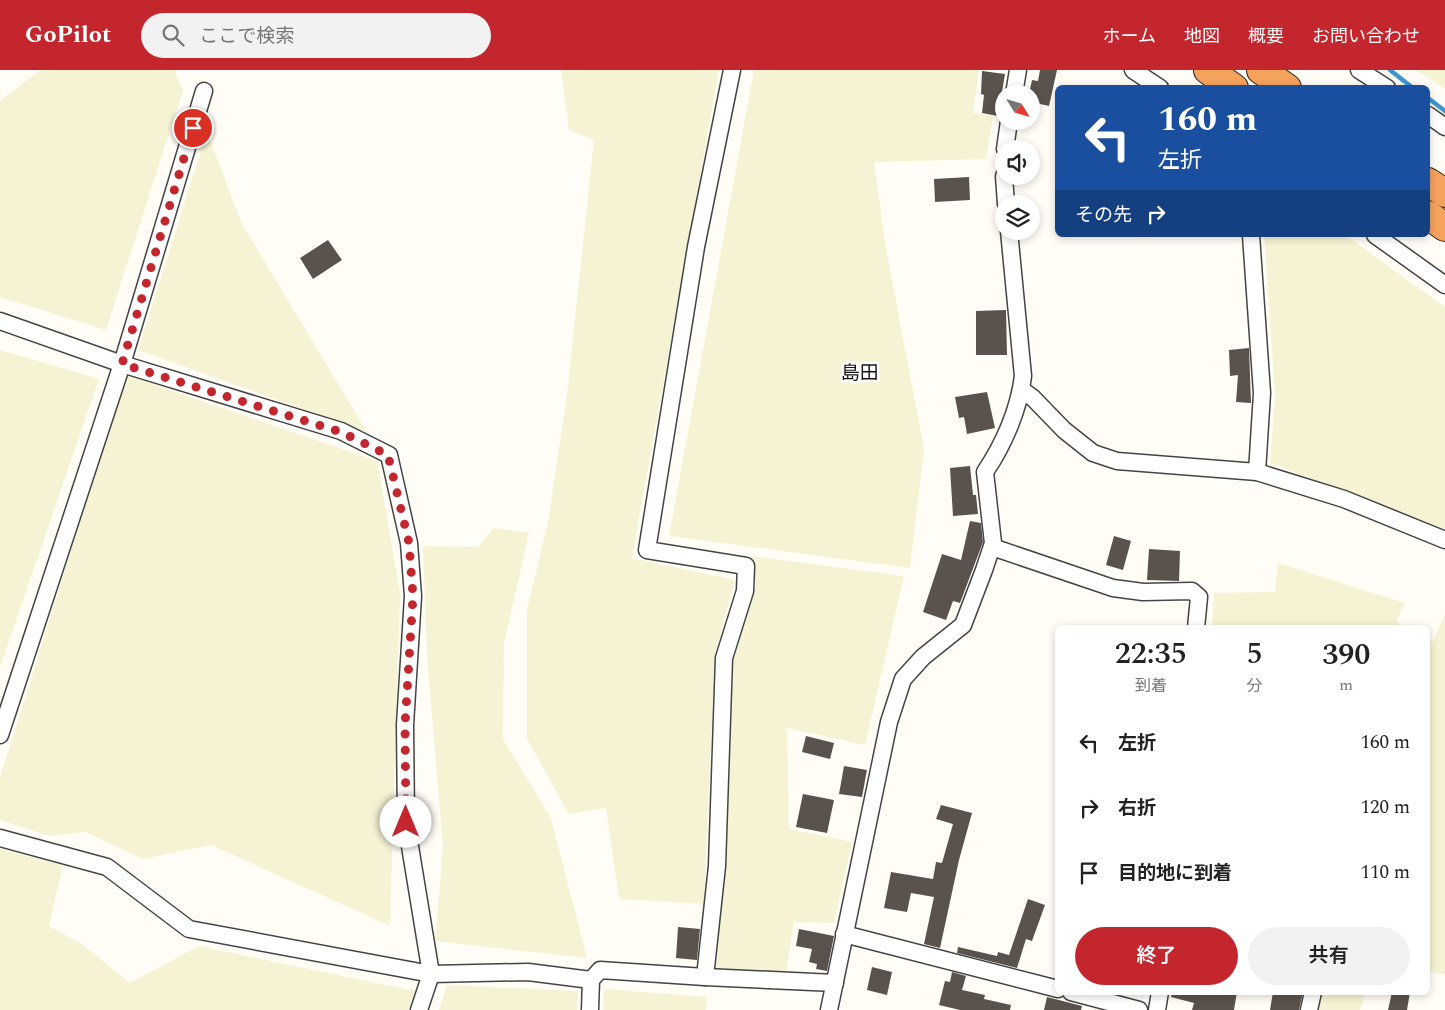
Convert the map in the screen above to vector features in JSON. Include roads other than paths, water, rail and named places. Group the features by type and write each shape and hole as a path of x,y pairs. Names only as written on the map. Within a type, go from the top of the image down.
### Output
{"highway":[{"path":"1208,70 1230,85"},
{"path":"1261,70 1284,85"},
{"path":"1266,70 1284,85"},
{"path":"1430,183 1445,193"},
{"path":"1430,216 1445,227"}],"street":[{"path":"706,977 717,866 724,658 745,591 746,566 647,550 696,247 732,70"},
{"path":"1016,85 1018,70"},
{"path":"1132,70 1155,85"},
{"path":"1359,70 1382,85"},
{"path":"0,736 122,364 204,91"},
{"path":"1430,116 1445,127"},
{"path":"1251,237 1262,394 1257,472"},
{"path":"1378,237 1445,285"},
{"path":"829,1010 890,722 902,679 923,657 963,625 993,543 985,472 996,457 1006,434 1022,390 1024,376 1009,240"},
{"path":"0,321 122,364 341,432 388,455 409,543 413,596 405,725 406,822 431,974 419,1010"},
{"path":"1022,390 1033,398 1064,430 1093,453 1117,461 1257,472 1344,499 1445,540"},
{"path":"992,547 1113,588 1143,592 1192,591 1199,597 1196,625"},
{"path":"0,838 108,867 189,930 431,974 528,972 591,980"},
{"path":"844,934 1055,988"},
{"path":"590,1010 591,980 600,970 706,977 835,982"},
{"path":"1082,995 1139,1010"},
{"path":"1157,1010 1160,995"},
{"path":"1309,1010 1312,995"}],"waterway":[{"path":"1390,70 1409,85"},
{"path":"1430,100 1445,111"}],"district":[{"name":"島田","path":"860,373"}]}
